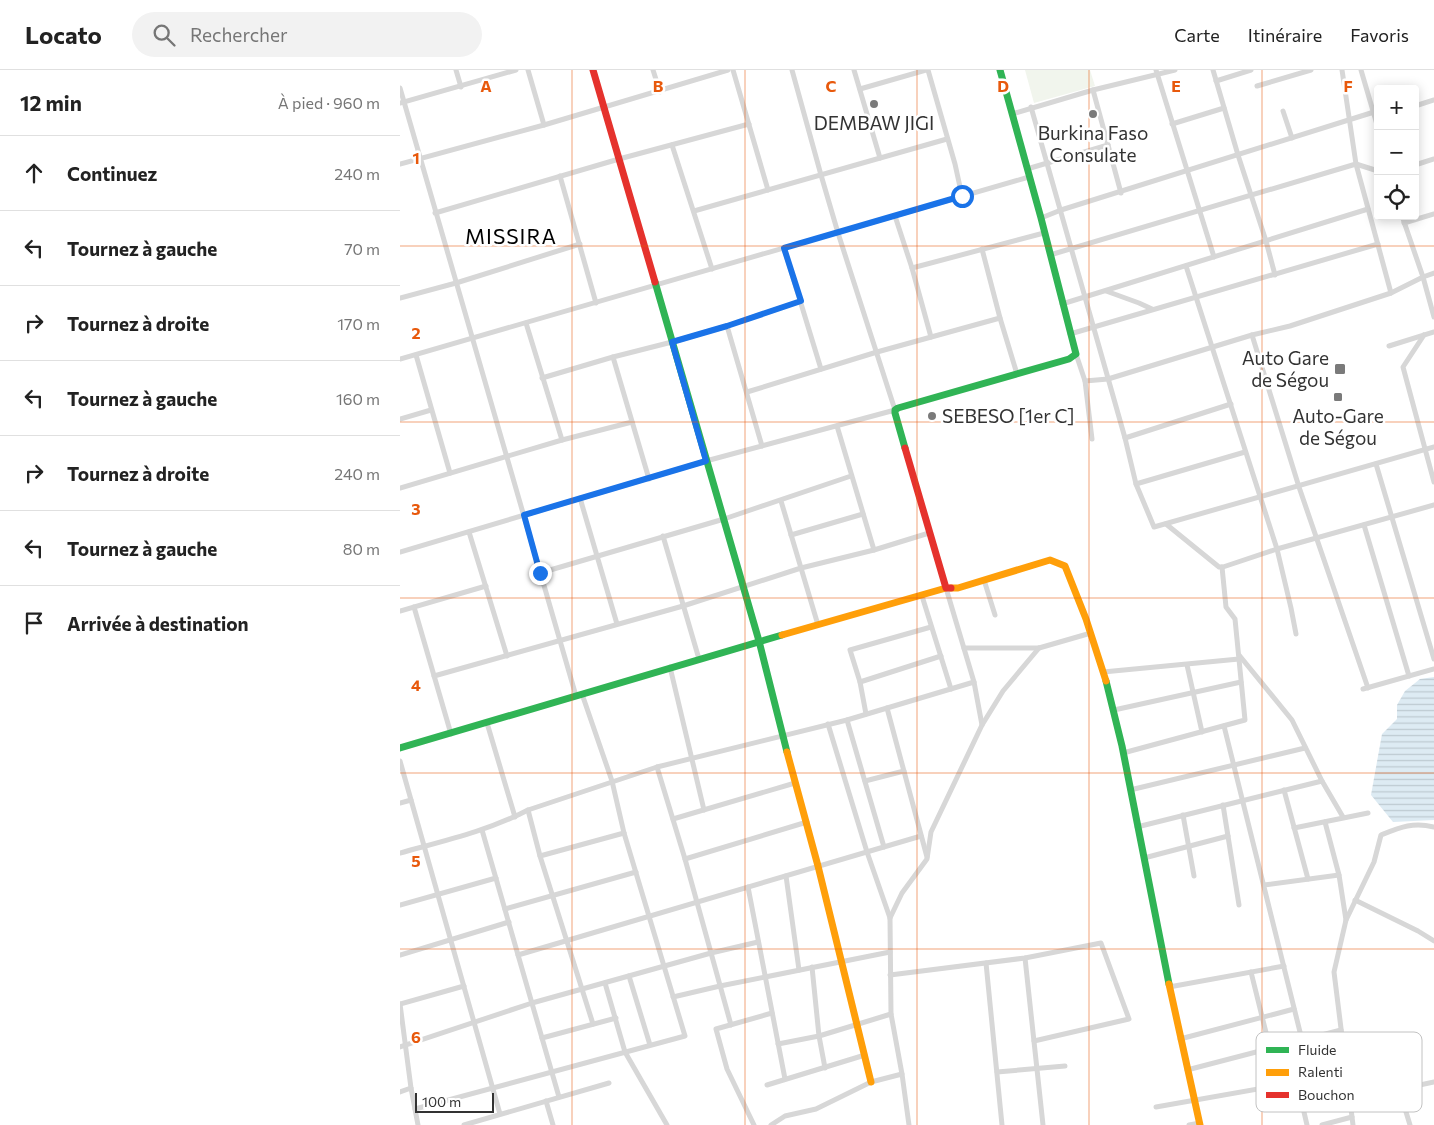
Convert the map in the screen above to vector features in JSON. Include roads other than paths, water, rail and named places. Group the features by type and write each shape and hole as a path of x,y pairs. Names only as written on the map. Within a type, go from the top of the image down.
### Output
{"street":[{"path":"456,70 461,87"},
{"path":"402,103 516,70"},
{"path":"528,70 544,125"},
{"path":"593,70 759,641 807,822 872,1082"},
{"path":"654,70 660,92"},
{"path":"400,164 660,92 728,70"},
{"path":"733,70 768,190"},
{"path":"792,70 821,175 895,410 929,533 974,682 982,725"},
{"path":"854,70 880,158"},
{"path":"860,89 927,70 962,196"},
{"path":"1000,70 1041,218 1070,334 1085,382 1092,439"},
{"path":"1012,114 1157,72 1175,70"},
{"path":"1213,70 1275,275"},
{"path":"1216,80 1251,70"},
{"path":"1257,86 1311,70"},
{"path":"1342,70 1356,164 1391,293"},
{"path":"1361,70 1374,110"},
{"path":"1157,72 1214,257"},
{"path":"400,88 402,103 420,157 560,641 612,781 624,833 685,1036 415,1109"},
{"path":"1093,90 1121,193"},
{"path":"1419,105 1434,100"},
{"path":"1032,107 1125,438 1136,484 1154,527 1434,447"},
{"path":"1172,124 1224,108"},
{"path":"1283,112 1292,138"},
{"path":"1041,218 1061,210 1121,193 1350,120 1374,116"},
{"path":"435,213 618,159 749,124"},
{"path":"694,211 947,139"},
{"path":"672,145 712,269"},
{"path":"1027,169 1108,145"},
{"path":"1419,164 1434,159"},
{"path":"1050,255 1356,164 1374,171"},
{"path":"560,176 596,302"},
{"path":"400,359 1029,177"},
{"path":"1062,304 1368,209"},
{"path":"1404,223 1434,214"},
{"path":"895,216 912,268 931,338"},
{"path":"1403,220 1423,276 1434,317"},
{"path":"912,268 1044,233"},
{"path":"400,298 456,283 580,244"},
{"path":"1070,334 1378,244"},
{"path":"784,248 821,369"},
{"path":"982,249 1017,374"},
{"path":"1186,266 1277,550 1292,608 1296,634"},
{"path":"1085,382 1108,380 1252,335 1290,326 1391,293 1423,276 1434,273"},
{"path":"1106,291 1152,309"},
{"path":"542,378 727,326 801,301"},
{"path":"747,392 877,352 1000,318"},
{"path":"526,323 562,440"},
{"path":"727,326 762,446"},
{"path":"1389,346 1434,332"},
{"path":"1252,335 1299,486 1366,689 1434,669"},
{"path":"1424,335 1403,367 1434,482"},
{"path":"400,551 706,461 895,410 1069,359 1076,354"},
{"path":"416,355 450,472"},
{"path":"613,357 649,479"},
{"path":"1125,438 1231,404"},
{"path":"400,419 431,410"},
{"path":"400,488 562,440 632,422"},
{"path":"837,426 874,550"},
{"path":"1136,484 1246,452"},
{"path":"1376,464 1434,660"},
{"path":"540,573 724,519 851,476"},
{"path":"580,498 617,624"},
{"path":"781,500 818,625"},
{"path":"1166,524 1219,567 1222,567 1434,505"},
{"path":"791,535 863,514"},
{"path":"1364,525 1409,676"},
{"path":"469,532 507,656"},
{"path":"434,676 683,606 744,588 801,568 874,550 929,533"},
{"path":"663,536 699,659"},
{"path":"400,748 759,641 946,588 958,588 1050,560 1065,566 1080,600 1114,710 1169,987 1200,1124 1189,1125"},
{"path":"1123,753 1245,720 1235,619 1226,607 1222,567"},
{"path":"984,580 995,615"},
{"path":"400,611 486,586"},
{"path":"922,596 951,689"},
{"path":"414,607 451,734"},
{"path":"866,714 860,682 850,650 931,627"},
{"path":"964,648 1039,648 1091,633"},
{"path":"890,918 902,893 927,859 931,832 982,725 1002,691 1039,648"},
{"path":"860,682 940,656"},
{"path":"1103,672 1239,657"},
{"path":"1239,657 1292,720 1343,818"},
{"path":"1187,664 1202,732"},
{"path":"670,668 704,810"},
{"path":"400,853 482,830 528,810 657,767 847,720 974,682"},
{"path":"1114,710 1241,682"},
{"path":"887,708 927,859"},
{"path":"847,720 884,847"},
{"path":"487,723 515,817"},
{"path":"828,724 867,852 890,918 891,1014 909,1125"},
{"path":"1224,726 1300,1032"},
{"path":"1130,790 1305,748"},
{"path":"400,761 500,1114"},
{"path":"657,767 685,859 730,1025"},
{"path":"865,781 904,771"},
{"path":"1138,827 1322,780"},
{"path":"673,819 796,784"},
{"path":"1284,790 1308,879"},
{"path":"400,803 411,800"},
{"path":"1223,805 1239,905"},
{"path":"528,810 540,856 593,1024"},
{"path":"1294,828 1368,813"},
{"path":"1183,815 1194,876"},
{"path":"685,859 807,822"},
{"path":"1326,822 1339,875 1346,920"},
{"path":"1333,1032 1341,1030 1334,972 1346,920 1374,862 1382,835 1399,828 1421,824 1434,827"},
{"path":"482,830 559,1097"},
{"path":"540,856 624,833"},
{"path":"518,955 921,836"},
{"path":"1144,858 1228,836"},
{"path":"505,908 636,872"},
{"path":"1264,885 1339,875"},
{"path":"786,876 799,970"},
{"path":"400,905 496,878"},
{"path":"748,887 785,1079"},
{"path":"1356,900 1434,941"},
{"path":"400,955 509,922"},
{"path":"400,1047 532,1003 711,953 758,942"},
{"path":"890,975 1025,958 1102,944 1129,1018 1034,1041"},
{"path":"674,997 890,952"},
{"path":"1025,958 1043,1125"},
{"path":"986,963 1002,1125"},
{"path":"1169,987 1284,966"},
{"path":"812,967 819,1036 825,1068"},
{"path":"1251,972 1267,1032"},
{"path":"629,976 650,1045"},
{"path":"605,983 625,1052 667,1125"},
{"path":"418,1125 400,1004 464,986"},
{"path":"1180,1039 1294,1009"},
{"path":"754,1125 727,1069 716,1028 772,1013"},
{"path":"778,1044 819,1036 891,1014"},
{"path":"542,1038 616,1018"},
{"path":"1187,1070 1256,1052"},
{"path":"768,1086 865,1054"},
{"path":"997,1072 1065,1066"},
{"path":"771,1125 785,1116 816,1110 872,1082 902,1074"},
{"path":"464,1125 609,1084"},
{"path":"400,1092 411,1088"},
{"path":"1156,1107 1256,1089"},
{"path":"546,1101 553,1125"},
{"path":"1304,1112 1307,1125"},
{"path":"1351,1112 1354,1125"},
{"path":"1406,1112 1410,1125"},
{"path":"1322,1125 1352,1117"}],"place":[{"name":"DEMBAW JIGI","path":"874,104"},
{"name":"Burkina Faso Consulate","path":"1093,114"},
{"name":"Auto Gare de Ségou","path":"1340,369"},
{"name":"Auto-Gare de Ségou","path":"1338,397"},
{"name":"SEBESO [1er C]","path":"932,416"}],"district":[{"name":"MISSIRA","path":"511,237"}]}
